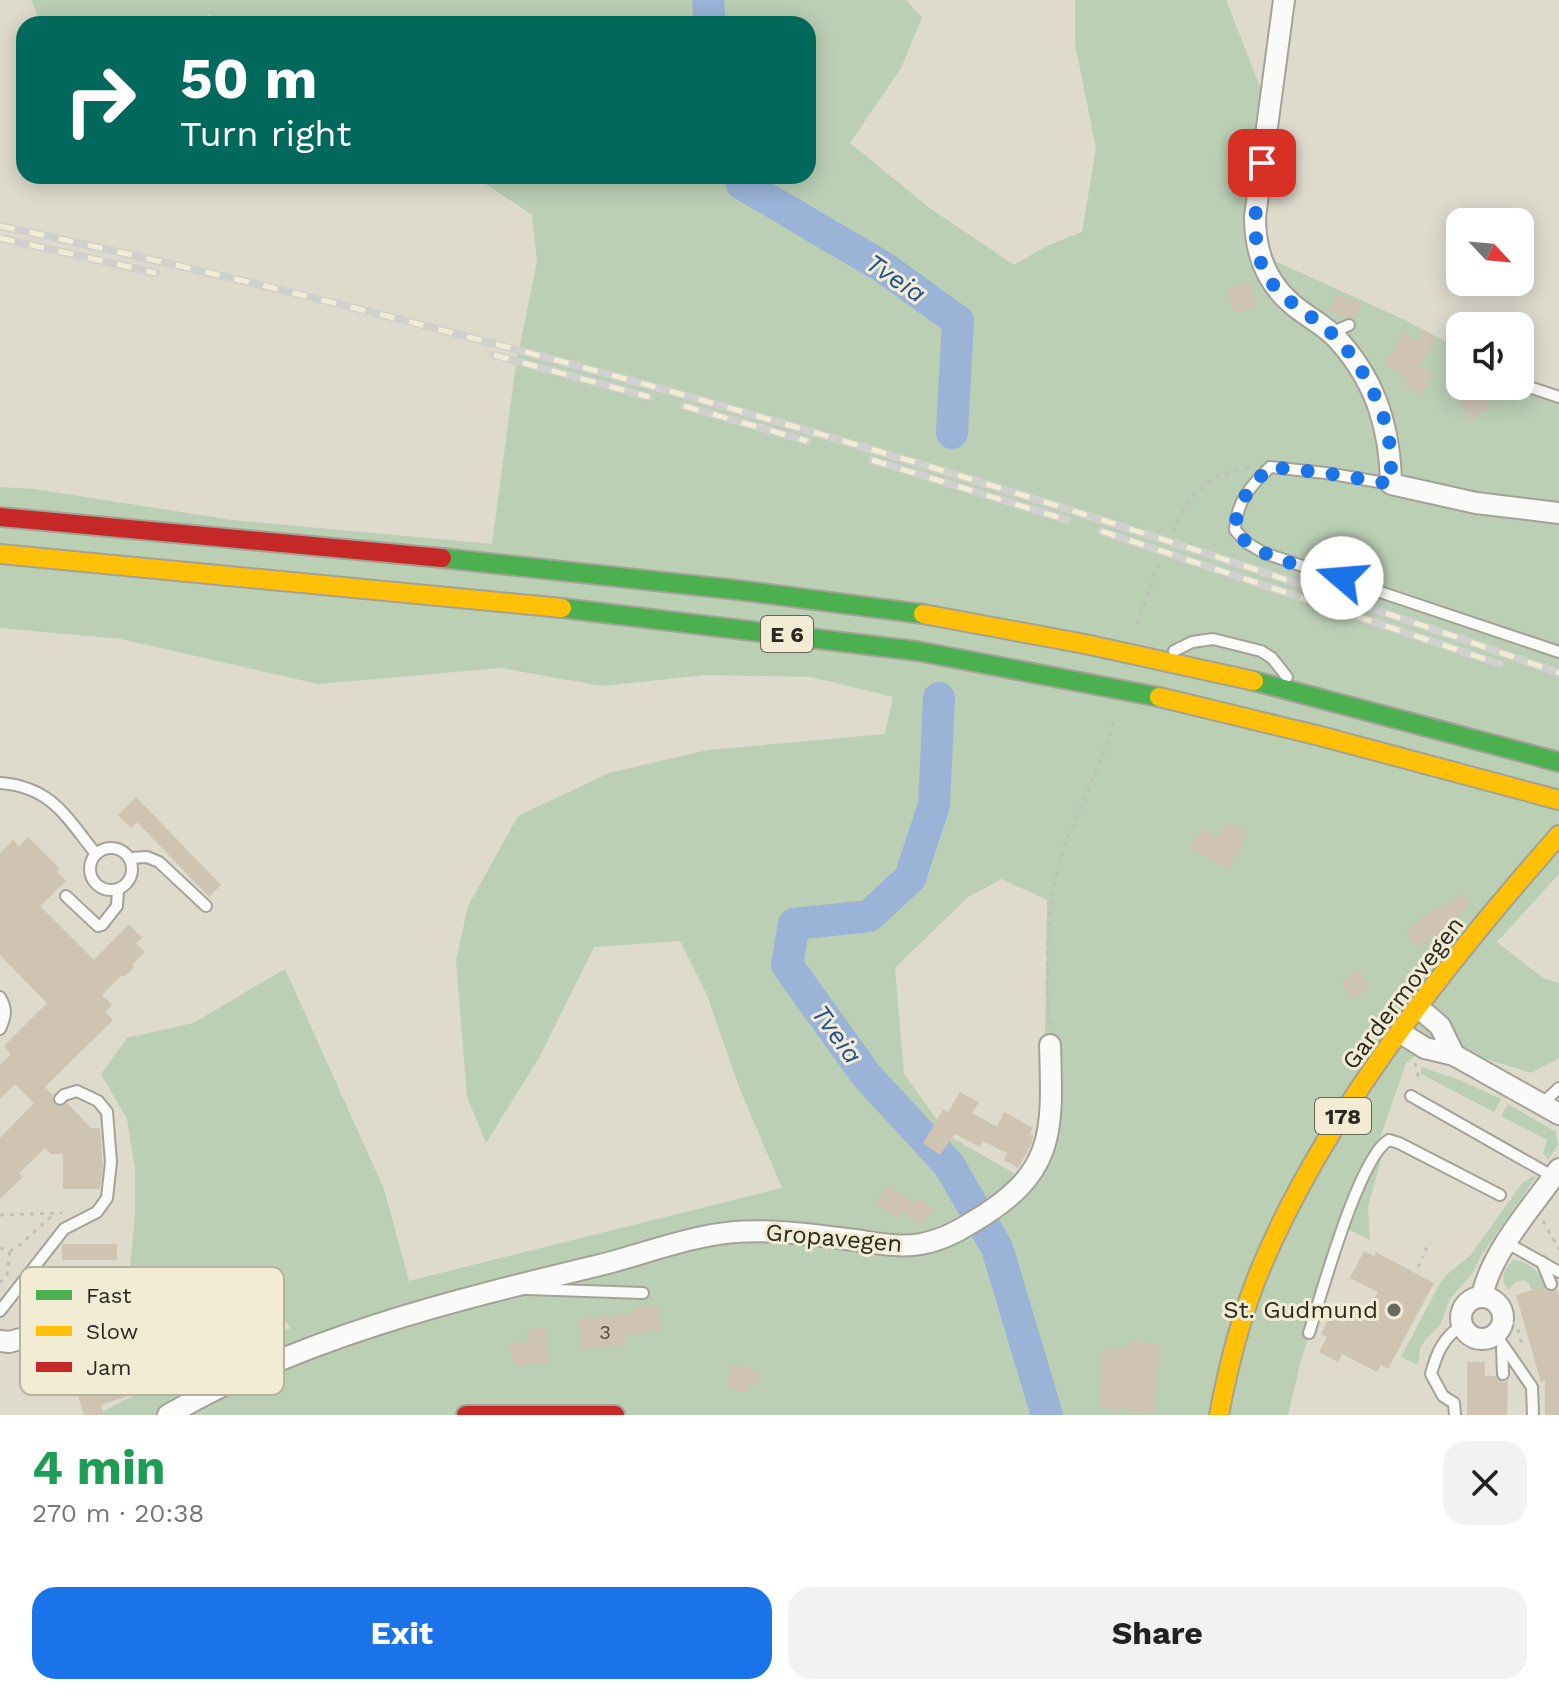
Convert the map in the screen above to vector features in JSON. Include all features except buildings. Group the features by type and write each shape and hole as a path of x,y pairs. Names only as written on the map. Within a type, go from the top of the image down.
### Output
{"main road":[{"name":"E 6","path":"0,517 494,563 773,593 953,619 1061,638 1298,691 1559,762"},
{"name":"E 6","path":"0,554 481,599 917,651 1054,675 1210,709 1345,741 1559,800"},
{"name":"Gardermovegen","path":"1219,1415 1241,1321 1283,1217 1359,1091 1419,1008 1559,835"},
{"path":"466,1415 615,1415"}],"street":[{"path":"1284,0 1256,204 1255,231 1261,263 1277,289 1292,304 1340,329 1349,353 1375,396 1387,432 1391,484 1476,503 1559,513"},
{"path":"1419,1008 1440,1026 1454,1055"},
{"path":"1401,1033 1425,1048 1454,1055 1551,1109"},
{"name":"Gropavegen","path":"284,1359 341,1335 514,1284 603,1265 686,1241 735,1232 784,1232 898,1246 920,1244 982,1217 1025,1184 1044,1150 1050,1131 1050,1045"},
{"path":"1482,1297 1485,1282 1507,1243 1557,1175"},
{"path":"1482,1297 1490,1298 1501,1308 1503,1322 1499,1341 1476,1339 1462,1325 1465,1306 1482,1297"},
{"path":"0,1341 20,1339"},
{"name":"Gropavegen","path":"168,1415 207,1395"}],"lane":[{"path":"1534,389 1559,397"},
{"path":"1391,484 1270,467 1255,481 1237,510 1235,530 1247,543 1264,553 1559,652"},
{"path":"1157,659 1192,642 1213,639 1261,651 1272,658 1298,691"},
{"path":"0,783 29,787 43,794 96,854"},
{"path":"110,848 129,858 132,865 130,880 118,890 103,889 93,880 90,867 96,854 110,848"},
{"path":"129,858 147,857 159,862 206,906"},
{"path":"66,896 98,926 117,906 118,890"},
{"path":"0,997 5,1007 5,1018 0,1029"},
{"path":"1551,1109 1559,1088"},
{"path":"34,1267 64,1229 97,1212 107,1198 111,1162 107,1112 98,1101 77,1091 60,1099"},
{"path":"1411,1096 1557,1175"},
{"path":"1309,1333 1364,1175 1382,1143 1389,1140 1399,1143 1500,1195"},
{"path":"1507,1243 1559,1272"},
{"path":"1542,1262 1551,1284"},
{"path":"514,1284 525,1289 643,1293"},
{"path":"0,1311 20,1285"},
{"path":"1455,1415 1454,1403 1443,1396 1431,1374 1437,1352 1449,1333 1462,1325"},
{"path":"1499,1341 1503,1374"},
{"path":"1499,1341 1532,1387 1533,1415"}],"path":[{"path":"1173,531 1188,501 1216,478 1237,470 1270,467"},
{"path":"1137,624 1160,560"},
{"path":"1050,1045 1047,970 1055,885 1069,837 1099,772 1116,713"},
{"path":"1411,1096 1418,1081 1414,1062"},
{"path":"1531,1208 1543,1221 1559,1249"},
{"path":"0,1215 55,1213 20,1245 10,1251 0,1248"},
{"path":"1418,1267 1430,1242"},
{"path":"0,1283 7,1275 10,1251"}],"green space":[{"path":"31,0 906,0 922,17 901,68 850,143 931,209 1014,265 1049,245 1082,232 1096,148 1075,44 1075,0 1226,0 1261,89 1262,255 1446,342 1446,400 1534,400 1534,391 1559,399 1559,874 1497,942 1543,978 1559,983 1559,1058 1531,1073 1433,1042 1406,1063 1356,1207 1380,1154 1368,1207 1370,1240 1348,1229 1302,1356 1288,1415 97,1415 135,1395 284,1395 284,1331 291,1328 284,1320 284,1267 130,1267 135,1169 127,1119 101,1074 127,1038 193,1023 285,969 384,1189 409,1281 782,1188 741,1092 706,993 680,941 594,947 540,1056 486,1143 467,1097 456,960 468,906 518,816 609,773 707,750 885,734 893,697 811,677 705,675 602,686 501,668 318,684 121,639 0,628 0,487 34,489 232,520 492,544 516,364 537,262 532,215 486,184 816,184 816,16 38,16","holes":["1002,879 1047,900 1045,1039 1050,1142 1031,1183 949,1136 904,1074 895,968 968,897"]},
{"path":"1421,1067 1460,1080 1501,1099 1494,1112 1421,1074"},
{"path":"1508,1104 1556,1132 1558,1145 1548,1160 1543,1153 1547,1140 1501,1116"},
{"path":"1536,1177 1481,1256 1472,1274 1450,1299 1440,1325 1425,1340 1418,1365 1401,1357 1446,1275 1470,1256 1523,1182"},
{"path":"1513,1260 1534,1269 1549,1288 1533,1292 1524,1280 1516,1282 1508,1290 1504,1274"}],"waterway":[{"name":"Tveia","path":"708,0 709,16"},
{"name":"Tveia","path":"742,184 883,267 958,321 952,433"},
{"name":"Tveia","path":"939,698 934,805 910,878 869,916 794,924 787,965 866,1075 949,1165 997,1248 1047,1415"}],"railway":[{"path":"0,226 395,318 787,424 1174,543 1559,673"},
{"path":"0,238 156,273"},
{"path":"494,355 649,397"},
{"path":"684,406 807,441"},
{"path":"872,460 1067,520"},
{"path":"1101,531 1500,664"}],"traffic: fast":[{"path":"442,558 738,590 923,614"},
{"path":"562,608 917,651 1159,697"},
{"path":"1254,681 1559,762"}],"traffic: slow":[{"path":"0,554 562,608"},
{"path":"923,614 1085,644 1254,681"},
{"path":"1159,697 1559,800"},
{"path":"1219,1415 1235,1344 1258,1275 1284,1216 1316,1158 1390,1044 1432,988 1559,835"}],"traffic: jam":[{"path":"0,517 442,558"},
{"path":"466,1415 615,1415"}],"place":[{"name":"St. Gudmund","path":"1394,1310"}],"route":[{"path":"1262,163 1255,217 1261,263 1277,289 1341,342 1358,367 1375,396 1387,432 1391,484 1270,467 1255,481 1237,510 1235,530 1247,543 1264,553 1342,578"}]}
